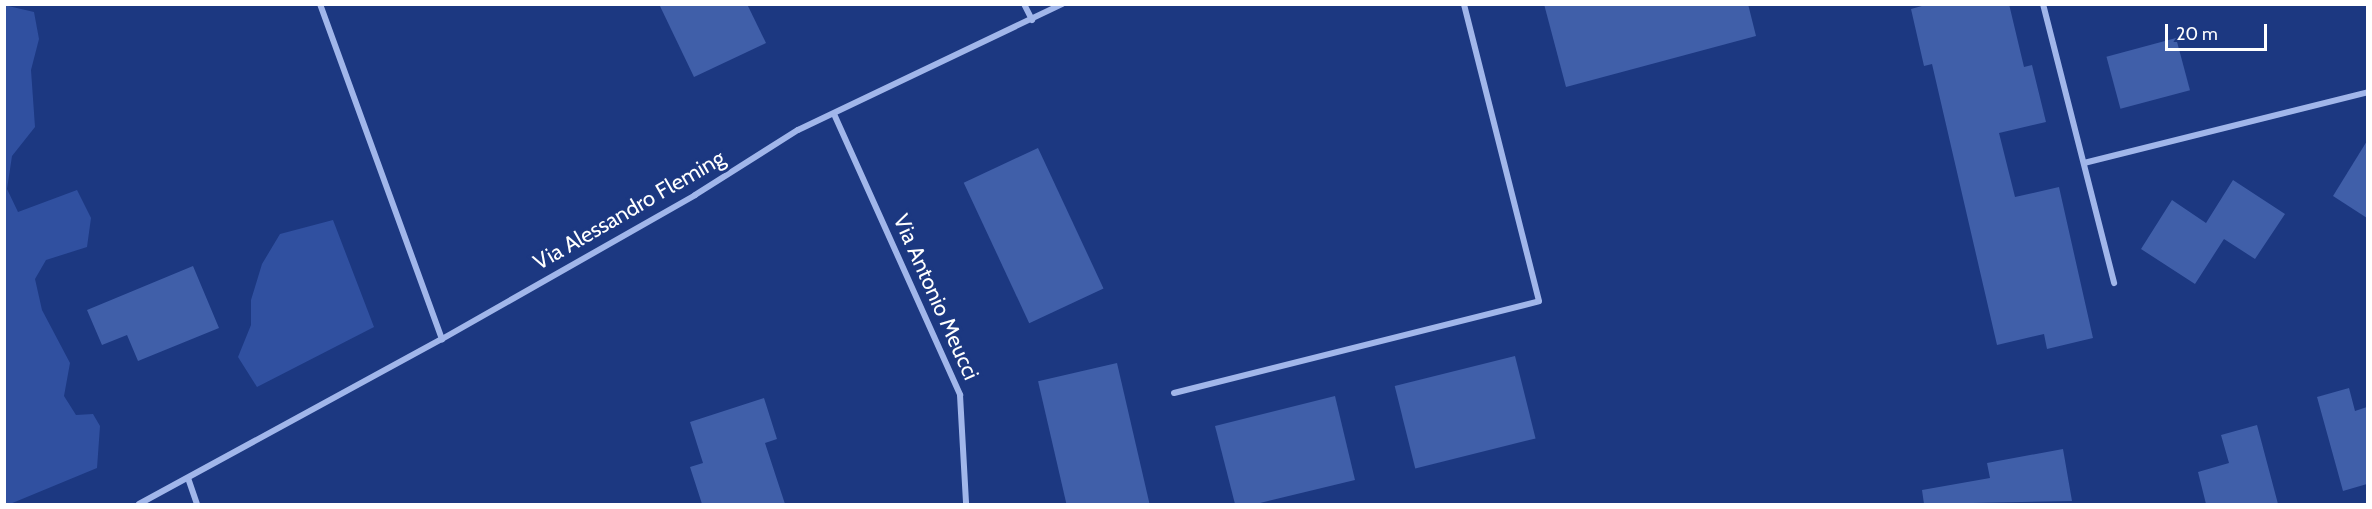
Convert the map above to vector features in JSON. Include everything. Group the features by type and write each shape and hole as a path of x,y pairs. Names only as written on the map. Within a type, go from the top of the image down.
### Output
{"street":[{"path":"320,4 442,339"},
{"path":"1024,4 1032,20"},
{"name":"Via Alessandro Fleming","path":"139,504 442,339 695,195 798,130 1062,4"},
{"path":"1174,393 1539,301 1464,4"},
{"path":"2043,4 2114,283"},
{"path":"2084,163 2367,92"},
{"name":"Via Antonio Meucci","path":"834,114 960,395 966,504"},
{"path":"188,478 197,504"}],"shaded area":[{"path":"4,5 34,12 39,39 31,70 35,127 12,156 7,189 18,212 77,190 91,218 87,247 46,260 35,279 42,310 70,363 64,396 76,415 93,414 100,426 97,468 10,504 4,504"},
{"path":"333,220 374,327 257,387 238,357 251,325 251,300 262,264 280,234"}],"building":[{"path":"659,4 747,4 766,43 694,77"},
{"path":"1544,4 1748,4 1756,36 1566,87"},
{"path":"1929,4 2009,4 2024,67 2032,65 2046,122 1999,133 2015,197 2059,187 2093,338 2047,349 2044,334 1997,345 1932,64 1924,66 1911,9"},
{"path":"2176,38 2190,90 2120,109 2106,57"},
{"path":"2367,141 2367,218 2333,196"},
{"path":"1038,148 1104,288 1029,323 964,183"},
{"path":"2233,180 2285,214 2255,259 2224,239 2195,284 2141,249 2172,200 2206,223"},
{"path":"193,266 219,328 138,361 127,335 102,345 87,310"},
{"path":"1515,356 1536,438 1415,468 1395,386"},
{"path":"1117,363 1150,504 1066,504 1038,381"},
{"path":"2349,388 2355,411 2367,407 2367,484 2343,491 2317,397"},
{"path":"1335,396 1355,480 1256,504 1235,504 1215,426"},
{"path":"764,398 777,439 765,443 785,504 702,504 690,467 703,463 690,422"},
{"path":"2257,425 2278,504 2206,504 2198,472 2229,463 2221,435"},
{"path":"2063,449 2072,501 1924,504 1922,490 1990,478 1987,463"}]}
